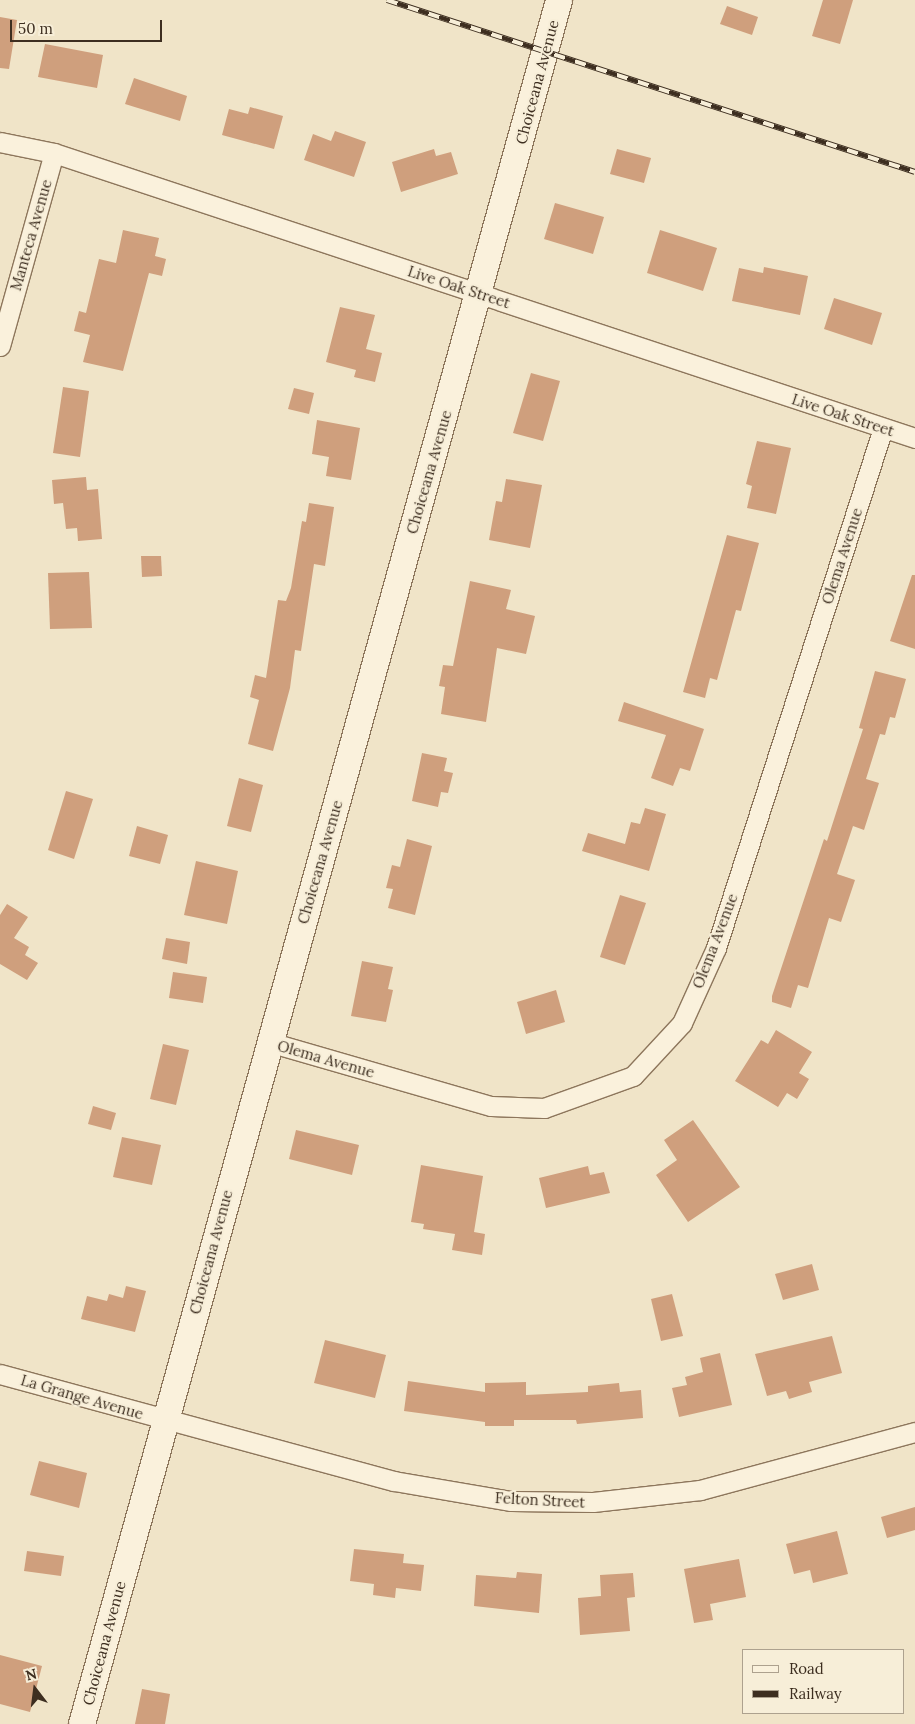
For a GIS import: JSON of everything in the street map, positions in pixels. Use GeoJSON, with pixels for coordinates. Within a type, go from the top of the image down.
{"type":"FeatureCollection","features":[{"type":"Feature","properties":{"kind":"street","name":"Choiceana Avenue"},"geometry":{"type":"LineString","coordinates":[[82,1724],[269,1042],[559,0]]}},
{"type":"Feature","properties":{"kind":"street","name":"Live Oak Street"},"geometry":{"type":"LineString","coordinates":[[0,142],[54,153],[915,438]]}},
{"type":"Feature","properties":{"kind":"street","name":"Manteca Avenue"},"geometry":{"type":"LineString","coordinates":[[0,346],[54,153]]}},
{"type":"Feature","properties":{"kind":"street","name":"Olema Avenue"},"geometry":{"type":"LineString","coordinates":[[269,1042],[491,1106],[544,1108],[633,1076],[682,1023],[716,948],[883,428]]}},
{"type":"Feature","properties":{"kind":"street","name":"La Grange Avenue"},"geometry":{"type":"LineString","coordinates":[[0,1374],[165,1421]]}},
{"type":"Feature","properties":{"kind":"street","name":"Felton Street"},"geometry":{"type":"LineString","coordinates":[[165,1421],[394,1481],[511,1502],[593,1502],[700,1490],[915,1432]]}},
{"type":"Feature","properties":{"kind":"building"},"geometry":{"type":"Polygon","coordinates":[[[823,0],[853,0],[840,44],[812,36],[823,0]]]}},
{"type":"Feature","properties":{"kind":"building"},"geometry":{"type":"Polygon","coordinates":[[[727,6],[758,17],[752,35],[720,24],[727,6]]]}},
{"type":"Feature","properties":{"kind":"building"},"geometry":{"type":"Polygon","coordinates":[[[0,17],[17,20],[9,69],[0,68],[0,17]]]}},
{"type":"Feature","properties":{"kind":"building"},"geometry":{"type":"Polygon","coordinates":[[[45,44],[103,55],[97,88],[38,77],[45,44]]]}},
{"type":"Feature","properties":{"kind":"building"},"geometry":{"type":"Polygon","coordinates":[[[134,78],[187,96],[180,121],[125,104],[134,78]]]}},
{"type":"Feature","properties":{"kind":"building"},"geometry":{"type":"Polygon","coordinates":[[[250,107],[283,116],[274,149],[222,135],[229,109],[248,114],[250,107]]]}},
{"type":"Feature","properties":{"kind":"building"},"geometry":{"type":"Polygon","coordinates":[[[335,131],[366,142],[354,177],[304,160],[313,134],[331,141],[335,131]]]}},
{"type":"Feature","properties":{"kind":"building"},"geometry":{"type":"Polygon","coordinates":[[[434,149],[436,156],[451,152],[458,174],[401,192],[392,162],[434,149]]]}},
{"type":"Feature","properties":{"kind":"building"},"geometry":{"type":"Polygon","coordinates":[[[617,149],[651,158],[644,183],[610,174],[617,149]]]}},
{"type":"Feature","properties":{"kind":"building"},"geometry":{"type":"Polygon","coordinates":[[[555,203],[604,217],[593,254],[544,239],[555,203]]]}},
{"type":"Feature","properties":{"kind":"building"},"geometry":{"type":"Polygon","coordinates":[[[123,230],[159,238],[155,256],[166,259],[162,276],[149,273],[123,371],[83,362],[90,335],[74,331],[79,311],[86,313],[99,259],[116,263],[123,230]]]}},
{"type":"Feature","properties":{"kind":"building"},"geometry":{"type":"Polygon","coordinates":[[[660,230],[717,248],[703,291],[647,273],[660,230]]]}},
{"type":"Feature","properties":{"kind":"building"},"geometry":{"type":"Polygon","coordinates":[[[764,267],[808,276],[800,315],[732,301],[739,268],[763,273],[764,267]]]}},
{"type":"Feature","properties":{"kind":"building"},"geometry":{"type":"Polygon","coordinates":[[[834,298],[882,313],[872,345],[824,329],[834,298]]]}},
{"type":"Feature","properties":{"kind":"building"},"geometry":{"type":"Polygon","coordinates":[[[340,307],[375,315],[366,349],[382,353],[375,382],[354,377],[356,370],[326,362],[340,307]]]}},
{"type":"Feature","properties":{"kind":"building"},"geometry":{"type":"Polygon","coordinates":[[[531,373],[560,381],[543,441],[513,433],[531,373]]]}},
{"type":"Feature","properties":{"kind":"building"},"geometry":{"type":"Polygon","coordinates":[[[63,387],[89,391],[80,457],[53,453],[63,387]]]}},
{"type":"Feature","properties":{"kind":"building"},"geometry":{"type":"Polygon","coordinates":[[[294,388],[314,393],[309,414],[288,409],[294,388]]]}},
{"type":"Feature","properties":{"kind":"building"},"geometry":{"type":"Polygon","coordinates":[[[317,420],[360,428],[351,480],[326,476],[329,457],[312,454],[317,420]]]}},
{"type":"Feature","properties":{"kind":"building"},"geometry":{"type":"Polygon","coordinates":[[[757,441],[791,448],[776,514],[747,508],[752,486],[746,484],[757,441]]]}},
{"type":"Feature","properties":{"kind":"building"},"geometry":{"type":"Polygon","coordinates":[[[86,477],[87,490],[98,489],[102,539],[78,541],[77,528],[66,529],[63,503],[54,504],[52,480],[86,477]]]}},
{"type":"Feature","properties":{"kind":"building"},"geometry":{"type":"Polygon","coordinates":[[[506,479],[542,485],[530,548],[489,540],[496,501],[502,502],[506,479]]]}},
{"type":"Feature","properties":{"kind":"building"},"geometry":{"type":"Polygon","coordinates":[[[309,503],[334,507],[325,566],[314,564],[301,651],[295,650],[290,688],[273,751],[248,744],[259,700],[250,697],[255,675],[266,678],[278,600],[286,601],[291,588],[302,521],[306,522],[309,503]]]}},
{"type":"Feature","properties":{"kind":"building"},"geometry":{"type":"Polygon","coordinates":[[[727,535],[759,543],[741,611],[736,610],[717,680],[710,678],[705,698],[683,692],[727,535]]]}},
{"type":"Feature","properties":{"kind":"building"},"geometry":{"type":"Polygon","coordinates":[[[141,556],[161,556],[162,576],[142,577],[141,556]]]}},
{"type":"Feature","properties":{"kind":"building"},"geometry":{"type":"Polygon","coordinates":[[[89,572],[92,628],[50,629],[48,573],[89,572]]]}},
{"type":"Feature","properties":{"kind":"building"},"geometry":{"type":"Polygon","coordinates":[[[912,575],[915,575],[915,649],[890,641],[912,575]]]}},
{"type":"Feature","properties":{"kind":"building"},"geometry":{"type":"Polygon","coordinates":[[[470,581],[511,590],[506,609],[535,616],[526,654],[497,648],[486,722],[441,714],[445,687],[439,686],[443,665],[453,666],[470,581]]]}},
{"type":"Feature","properties":{"kind":"building"},"geometry":{"type":"Polygon","coordinates":[[[875,671],[906,679],[895,718],[890,717],[885,735],[880,734],[866,779],[879,783],[864,830],[853,826],[837,874],[855,880],[841,922],[829,918],[808,988],[798,985],[791,1008],[772,1002],[772,996],[824,839],[827,841],[863,729],[859,728],[875,671]]]}},
{"type":"Feature","properties":{"kind":"building"},"geometry":{"type":"Polygon","coordinates":[[[624,702],[704,729],[690,771],[680,768],[673,786],[651,778],[666,735],[618,721],[624,702]]]}},
{"type":"Feature","properties":{"kind":"building"},"geometry":{"type":"Polygon","coordinates":[[[422,753],[447,758],[444,771],[453,773],[448,793],[441,792],[438,807],[412,801],[422,753]]]}},
{"type":"Feature","properties":{"kind":"building"},"geometry":{"type":"Polygon","coordinates":[[[239,778],[263,785],[251,832],[227,826],[239,778]]]}},
{"type":"Feature","properties":{"kind":"building"},"geometry":{"type":"Polygon","coordinates":[[[66,791],[93,799],[74,859],[48,850],[66,791]]]}},
{"type":"Feature","properties":{"kind":"building"},"geometry":{"type":"Polygon","coordinates":[[[645,808],[666,814],[649,871],[582,851],[588,833],[625,844],[631,822],[640,824],[645,808]]]}},
{"type":"Feature","properties":{"kind":"building"},"geometry":{"type":"Polygon","coordinates":[[[137,826],[168,835],[160,864],[129,856],[137,826]]]}},
{"type":"Feature","properties":{"kind":"building"},"geometry":{"type":"Polygon","coordinates":[[[407,839],[432,846],[415,915],[388,908],[393,889],[386,888],[392,865],[400,867],[407,839]]]}},
{"type":"Feature","properties":{"kind":"building"},"geometry":{"type":"Polygon","coordinates":[[[196,861],[238,871],[227,924],[184,915],[196,861]]]}},
{"type":"Feature","properties":{"kind":"building"},"geometry":{"type":"Polygon","coordinates":[[[620,895],[646,903],[625,965],[600,957],[620,895]]]}},
{"type":"Feature","properties":{"kind":"building"},"geometry":{"type":"Polygon","coordinates":[[[7,904],[28,917],[14,938],[29,947],[25,955],[38,963],[27,980],[0,964],[0,915],[7,904]]]}},
{"type":"Feature","properties":{"kind":"building"},"geometry":{"type":"Polygon","coordinates":[[[166,938],[190,942],[187,964],[162,959],[166,938]]]}},
{"type":"Feature","properties":{"kind":"building"},"geometry":{"type":"Polygon","coordinates":[[[362,961],[393,967],[388,989],[393,990],[386,1022],[351,1016],[362,961]]]}},
{"type":"Feature","properties":{"kind":"building"},"geometry":{"type":"Polygon","coordinates":[[[173,972],[207,977],[203,1003],[169,998],[173,972]]]}},
{"type":"Feature","properties":{"kind":"building"},"geometry":{"type":"Polygon","coordinates":[[[556,990],[565,1022],[526,1034],[517,1002],[556,990]]]}},
{"type":"Feature","properties":{"kind":"building"},"geometry":{"type":"Polygon","coordinates":[[[776,1030],[812,1052],[799,1073],[809,1079],[797,1099],[787,1093],[778,1107],[735,1081],[761,1040],[768,1044],[776,1030]]]}},
{"type":"Feature","properties":{"kind":"building"},"geometry":{"type":"Polygon","coordinates":[[[163,1044],[189,1050],[176,1105],[150,1099],[163,1044]]]}},
{"type":"Feature","properties":{"kind":"building"},"geometry":{"type":"Polygon","coordinates":[[[93,1106],[116,1113],[111,1130],[88,1124],[93,1106]]]}},
{"type":"Feature","properties":{"kind":"building"},"geometry":{"type":"Polygon","coordinates":[[[693,1120],[740,1187],[688,1222],[656,1175],[677,1160],[664,1140],[693,1120]]]}},
{"type":"Feature","properties":{"kind":"building"},"geometry":{"type":"Polygon","coordinates":[[[296,1130],[359,1145],[352,1175],[289,1159],[296,1130]]]}},
{"type":"Feature","properties":{"kind":"building"},"geometry":{"type":"Polygon","coordinates":[[[122,1137],[161,1145],[152,1185],[113,1177],[122,1137]]]}},
{"type":"Feature","properties":{"kind":"building"},"geometry":{"type":"Polygon","coordinates":[[[421,1165],[483,1176],[474,1232],[485,1234],[482,1255],[452,1250],[455,1234],[423,1229],[424,1224],[411,1222],[421,1165]]]}},
{"type":"Feature","properties":{"kind":"building"},"geometry":{"type":"Polygon","coordinates":[[[588,1166],[590,1175],[604,1172],[610,1193],[546,1208],[539,1178],[588,1166]]]}},
{"type":"Feature","properties":{"kind":"building"},"geometry":{"type":"Polygon","coordinates":[[[812,1264],[819,1290],[783,1300],[775,1274],[812,1264]]]}},
{"type":"Feature","properties":{"kind":"building"},"geometry":{"type":"Polygon","coordinates":[[[126,1286],[146,1291],[135,1332],[81,1319],[87,1296],[107,1301],[109,1294],[123,1298],[126,1286]]]}},
{"type":"Feature","properties":{"kind":"building"},"geometry":{"type":"Polygon","coordinates":[[[672,1294],[683,1336],[661,1341],[651,1299],[672,1294]]]}},
{"type":"Feature","properties":{"kind":"building"},"geometry":{"type":"Polygon","coordinates":[[[832,1336],[842,1373],[809,1382],[812,1392],[789,1399],[786,1391],[767,1396],[755,1354],[832,1336]]]}},
{"type":"Feature","properties":{"kind":"building"},"geometry":{"type":"Polygon","coordinates":[[[325,1340],[386,1355],[375,1398],[314,1383],[325,1340]]]}},
{"type":"Feature","properties":{"kind":"building"},"geometry":{"type":"Polygon","coordinates":[[[720,1353],[732,1405],[679,1417],[672,1388],[687,1385],[685,1377],[703,1372],[700,1358],[720,1353]]]}},
{"type":"Feature","properties":{"kind":"building"},"geometry":{"type":"Polygon","coordinates":[[[408,1381],[485,1392],[485,1383],[526,1382],[526,1395],[588,1392],[588,1386],[619,1383],[620,1392],[641,1390],[643,1418],[577,1424],[576,1420],[514,1420],[514,1426],[485,1426],[485,1422],[404,1411],[408,1381]]]}},
{"type":"Feature","properties":{"kind":"building"},"geometry":{"type":"Polygon","coordinates":[[[39,1461],[87,1473],[79,1508],[30,1495],[39,1461]]]}},
{"type":"Feature","properties":{"kind":"building"},"geometry":{"type":"Polygon","coordinates":[[[915,1507],[915,1530],[887,1538],[881,1517],[915,1507]]]}},
{"type":"Feature","properties":{"kind":"building"},"geometry":{"type":"Polygon","coordinates":[[[837,1531],[848,1574],[813,1583],[810,1570],[794,1574],[786,1544],[837,1531]]]}},
{"type":"Feature","properties":{"kind":"building"},"geometry":{"type":"Polygon","coordinates":[[[354,1549],[404,1554],[403,1563],[424,1565],[421,1591],[396,1588],[395,1598],[373,1595],[374,1584],[350,1581],[354,1549]]]}},
{"type":"Feature","properties":{"kind":"building"},"geometry":{"type":"Polygon","coordinates":[[[27,1551],[64,1556],[61,1576],[24,1571],[27,1551]]]}},
{"type":"Feature","properties":{"kind":"building"},"geometry":{"type":"Polygon","coordinates":[[[739,1559],[746,1597],[710,1604],[713,1620],[694,1623],[684,1569],[739,1559]]]}},
{"type":"Feature","properties":{"kind":"building"},"geometry":{"type":"Polygon","coordinates":[[[517,1572],[542,1574],[539,1613],[474,1606],[476,1575],[516,1578],[517,1572]]]}},
{"type":"Feature","properties":{"kind":"building"},"geometry":{"type":"Polygon","coordinates":[[[633,1573],[635,1597],[627,1598],[630,1631],[580,1635],[578,1598],[601,1596],[600,1575],[633,1573]]]}},
{"type":"Feature","properties":{"kind":"building"},"geometry":{"type":"Polygon","coordinates":[[[0,1655],[42,1666],[30,1712],[0,1704],[0,1655]]]}},
{"type":"Feature","properties":{"kind":"building"},"geometry":{"type":"Polygon","coordinates":[[[142,1689],[170,1694],[165,1724],[135,1724],[142,1689]]]}},
{"type":"Feature","properties":{"kind":"railway"},"geometry":{"type":"LineString","coordinates":[[387,0],[915,172]]}}]}
